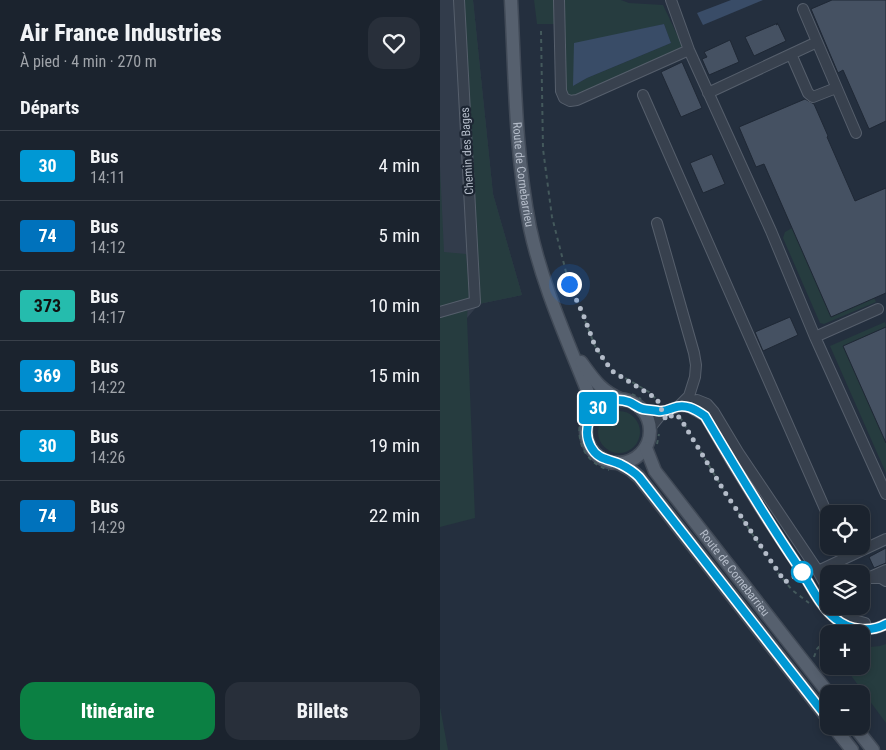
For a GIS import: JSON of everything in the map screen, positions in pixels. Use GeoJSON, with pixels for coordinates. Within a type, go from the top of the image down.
{"type":"FeatureCollection","features":[{"type":"Feature","properties":{"kind":"main road","name":"Route de Cornebarrieu"},"geometry":{"type":"LineString","coordinates":[[511,0],[520,160],[531,230],[554,307],[588,390],[591,416]]}},
{"type":"Feature","properties":{"kind":"main road","name":"Route de Cornebarrieu"},"geometry":{"type":"LineString","coordinates":[[569,343],[597,384],[608,394],[626,396]]}},
{"type":"Feature","properties":{"kind":"main road"},"geometry":{"type":"LineString","coordinates":[[626,396],[632,403],[641,404],[650,428],[646,448],[634,459],[618,463],[607,461],[598,456],[591,447],[587,437],[587,426],[591,416],[604,403],[626,396]]}},
{"type":"Feature","properties":{"kind":"main road","name":"Route de Cornebarrieu"},"geometry":{"type":"LineString","coordinates":[[646,448],[655,471],[822,685]]}},
{"type":"Feature","properties":{"kind":"main road","name":"Route de Cornebarrieu"},"geometry":{"type":"LineString","coordinates":[[618,463],[639,477],[820,708]]}},
{"type":"Feature","properties":{"kind":"main road"},"geometry":{"type":"LineString","coordinates":[[840,735],[852,750]]}},
{"type":"Feature","properties":{"kind":"main road"},"geometry":{"type":"LineString","coordinates":[[861,735],[872,750]]}},
{"type":"Feature","properties":{"kind":"street","name":"Chemin des Bages"},"geometry":{"type":"LineString","coordinates":[[440,312],[474,302],[459,0]]}},
{"type":"Feature","properties":{"kind":"street"},"geometry":{"type":"LineString","coordinates":[[559,0],[561,91],[564,98],[577,100],[689,50]]}},
{"type":"Feature","properties":{"kind":"street"},"geometry":{"type":"LineString","coordinates":[[671,0],[689,50],[771,231],[815,337],[886,494]]}},
{"type":"Feature","properties":{"kind":"street"},"geometry":{"type":"LineString","coordinates":[[802,9],[856,133]]}},
{"type":"Feature","properties":{"kind":"street"},"geometry":{"type":"LineString","coordinates":[[708,92],[817,42]]}},
{"type":"Feature","properties":{"kind":"street"},"geometry":{"type":"LineString","coordinates":[[791,54],[810,96],[813,97],[836,88]]}},
{"type":"Feature","properties":{"kind":"street"},"geometry":{"type":"LineString","coordinates":[[643,94],[823,505]]}},
{"type":"Feature","properties":{"kind":"street"},"geometry":{"type":"LineString","coordinates":[[657,223],[696,365],[695,377],[689,396],[679,411]]}},
{"type":"Feature","properties":{"kind":"street"},"geometry":{"type":"LineString","coordinates":[[815,337],[878,309]]}},
{"type":"Feature","properties":{"kind":"street"},"geometry":{"type":"LineString","coordinates":[[679,411],[697,400],[707,404],[714,412],[738,452],[820,575]]}},
{"type":"Feature","properties":{"kind":"street"},"geometry":{"type":"LineString","coordinates":[[641,404],[679,411],[689,407],[705,416],[816,594],[832,615],[847,626],[864,630],[884,620]]}},
{"type":"Feature","properties":{"kind":"street"},"geometry":{"type":"LineString","coordinates":[[650,428],[659,407]]}},
{"type":"Feature","properties":{"kind":"street"},"geometry":{"type":"LineString","coordinates":[[818,571],[886,540]]}},
{"type":"Feature","properties":{"kind":"street"},"geometry":{"type":"LineString","coordinates":[[870,577],[886,570]]}},
{"type":"Feature","properties":{"kind":"street"},"geometry":{"type":"LineString","coordinates":[[870,579],[881,578],[886,581]]}},
{"type":"Feature","properties":{"kind":"street"},"geometry":{"type":"LineString","coordinates":[[816,594],[820,594]]}},
{"type":"Feature","properties":{"kind":"street"},"geometry":{"type":"LineString","coordinates":[[846,615],[862,623],[884,620]]}},
{"type":"Feature","properties":{"kind":"path"},"geometry":{"type":"LineString","coordinates":[[541,31],[543,149],[552,218],[572,292],[583,314],[590,335],[612,371],[649,392],[659,407]]}},
{"type":"Feature","properties":{"kind":"path"},"geometry":{"type":"LineString","coordinates":[[626,396],[641,404]]}},
{"type":"Feature","properties":{"kind":"path"},"geometry":{"type":"LineString","coordinates":[[679,411],[726,494],[778,573],[792,590],[811,605]]}},
{"type":"Feature","properties":{"kind":"path"},"geometry":{"type":"LineString","coordinates":[[813,660],[820,646]]}},
{"type":"Feature","properties":{"kind":"shaded area"},"geometry":{"type":"Polygon","coordinates":[[[440,0],[473,0],[493,194],[522,295],[479,304],[467,318],[440,325],[440,0]]]}},
{"type":"Feature","properties":{"kind":"green space"},"geometry":{"type":"Polygon","coordinates":[[[464,0],[473,0],[493,194],[522,295],[479,304],[464,0]]]}},
{"type":"Feature","properties":{"kind":"green space"},"geometry":{"type":"Polygon","coordinates":[[[534,0],[554,0],[554,24],[537,24],[534,0]]]}},
{"type":"Feature","properties":{"kind":"green space"},"geometry":{"type":"Polygon","coordinates":[[[563,0],[621,0],[629,3],[663,5],[684,49],[574,96],[568,96],[565,92],[563,0]],[[664,24],[631,32],[573,86],[587,78],[671,43],[664,24]]]}},
{"type":"Feature","properties":{"kind":"green space"},"geometry":{"type":"Polygon","coordinates":[[[440,167],[444,252],[466,254],[469,290],[467,318],[475,518],[440,527],[440,167]]]}},
{"type":"Feature","properties":{"kind":"green space"},"geometry":{"type":"Polygon","coordinates":[[[792,228],[874,298],[876,302],[824,324],[820,323],[783,238],[785,232],[792,228]]]}},
{"type":"Feature","properties":{"kind":"green space"},"geometry":{"type":"Polygon","coordinates":[[[885,322],[886,327],[843,346],[886,443],[886,473],[830,346],[885,322]]]}},
{"type":"Feature","properties":{"kind":"green space"},"geometry":{"type":"Polygon","coordinates":[[[623,411],[631,414],[637,420],[640,432],[637,444],[631,450],[615,453],[607,450],[601,444],[598,428],[601,420],[607,414],[623,411]]]}},
{"type":"Feature","properties":{"kind":"green space"},"geometry":{"type":"Polygon","coordinates":[[[886,644],[886,723],[870,701],[870,685],[858,685],[851,675],[870,675],[870,647],[886,644]]]}},
{"type":"Feature","properties":{"kind":"green space"},"geometry":{"type":"Polygon","coordinates":[[[440,707],[448,750],[440,750],[440,707]]]}},
{"type":"Feature","properties":{"kind":"water"},"geometry":{"type":"Polygon","coordinates":[[[731,0],[763,0],[703,25],[697,13],[731,0]]]}},
{"type":"Feature","properties":{"kind":"water"},"geometry":{"type":"Polygon","coordinates":[[[664,24],[671,43],[587,78],[573,86],[574,43],[664,24]]]}},
{"type":"Feature","properties":{"kind":"building"},"geometry":{"type":"Polygon","coordinates":[[[832,0],[886,0],[886,121],[869,129],[843,70],[838,73],[811,9],[832,0]]]}},
{"type":"Feature","properties":{"kind":"building"},"geometry":{"type":"Polygon","coordinates":[[[778,23],[776,25],[778,24],[786,41],[754,56],[745,37],[778,23]]]}},
{"type":"Feature","properties":{"kind":"building"},"geometry":{"type":"Polygon","coordinates":[[[730,40],[739,62],[709,75],[702,59],[707,57],[704,52],[730,40]]]}},
{"type":"Feature","properties":{"kind":"building"},"geometry":{"type":"Polygon","coordinates":[[[682,62],[702,108],[681,117],[661,72],[682,62]]]}},
{"type":"Feature","properties":{"kind":"building"},"geometry":{"type":"Polygon","coordinates":[[[805,99],[814,104],[855,201],[886,188],[886,293],[831,317],[764,164],[756,167],[739,127],[805,99]]]}},
{"type":"Feature","properties":{"kind":"building"},"geometry":{"type":"Polygon","coordinates":[[[712,154],[725,184],[703,193],[690,163],[712,154]]]}},
{"type":"Feature","properties":{"kind":"building"},"geometry":{"type":"Polygon","coordinates":[[[790,317],[798,335],[763,351],[755,332],[790,317]]]}},
{"type":"Feature","properties":{"kind":"building"},"geometry":{"type":"Polygon","coordinates":[[[886,327],[886,443],[843,346],[886,327]]]}},
{"type":"Feature","properties":{"kind":"building"},"geometry":{"type":"Polygon","coordinates":[[[886,548],[886,563],[874,568],[869,557],[886,548]]]}},
{"type":"Feature","properties":{"kind":"bus line","name":"30"},"geometry":{"type":"LineString","coordinates":[[820,708],[639,477],[618,463],[607,461],[598,456],[591,447],[587,437],[587,426],[596,409],[612,400],[622,400],[632,403],[641,409],[663,412],[679,406],[689,407],[705,416],[784,545],[832,615],[847,626],[864,630],[886,624]]}},
{"type":"Feature","properties":{"kind":"route"},"geometry":{"type":"LineString","coordinates":[[569,284],[595,346],[612,371],[649,392],[657,399],[666,420],[674,414],[678,416],[726,494],[785,582],[802,572]]}}]}
